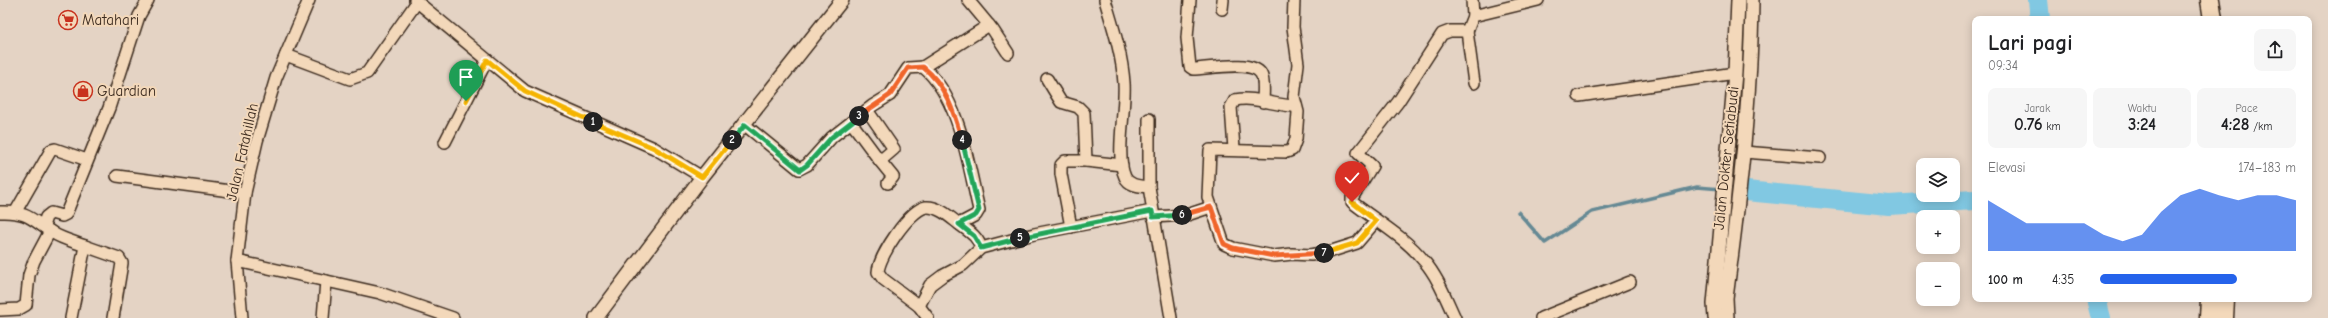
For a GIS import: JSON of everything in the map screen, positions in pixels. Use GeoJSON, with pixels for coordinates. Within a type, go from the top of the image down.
{"type":"FeatureCollection","features":[{"type":"Feature","properties":{"kind":"highway"},"geometry":{"type":"LineString","coordinates":[[2210,0],[2213,16]]}},
{"type":"Feature","properties":{"kind":"highway"},"geometry":{"type":"LineString","coordinates":[[2222,0],[2225,16]]}},
{"type":"Feature","properties":{"kind":"street"},"geometry":{"type":"LineString","coordinates":[[0,310],[19,309],[26,305],[30,275],[47,228],[46,217],[51,213],[62,216],[66,214],[109,108],[139,16],[148,0]]}},
{"type":"Feature","properties":{"kind":"street","name":"Jalan Fatahillah"},"geometry":{"type":"LineString","coordinates":[[242,318],[237,261],[245,193],[257,141],[276,78],[309,0]]}},
{"type":"Feature","properties":{"kind":"street"},"geometry":{"type":"LineString","coordinates":[[596,318],[702,177],[745,125],[842,0]]}},
{"type":"Feature","properties":{"kind":"street"},"geometry":{"type":"LineString","coordinates":[[968,0],[989,25],[1008,53]]}},
{"type":"Feature","properties":{"kind":"street"},"geometry":{"type":"LineString","coordinates":[[1105,0],[1122,63],[1125,106],[1122,165],[1126,179],[1132,184],[1149,187]]}},
{"type":"Feature","properties":{"kind":"street"},"geometry":{"type":"LineString","coordinates":[[1190,0],[1187,38],[1190,67],[1193,69],[1243,66],[1256,69],[1261,73],[1263,79],[1263,102]]}},
{"type":"Feature","properties":{"kind":"street"},"geometry":{"type":"LineString","coordinates":[[1294,0],[1293,27],[1298,64],[1294,98],[1298,112],[1296,139],[1292,150],[1210,150],[1208,197],[1224,244],[1233,248],[1274,256],[1292,254],[1311,255],[1332,251],[1357,243],[1376,221]]}},
{"type":"Feature","properties":{"kind":"street"},"geometry":{"type":"LineString","coordinates":[[1472,0],[1473,16],[1468,32],[1474,83]]}},
{"type":"Feature","properties":{"kind":"street"},"geometry":{"type":"LineString","coordinates":[[1473,16],[1538,0]]}},
{"type":"Feature","properties":{"kind":"street","name":"Jalan Dokter Setiabudi"},"geometry":{"type":"LineString","coordinates":[[1721,317],[1714,304],[1735,73],[1738,0]]}},
{"type":"Feature","properties":{"kind":"street","name":"Jalan Dokter Setiabudi"},"geometry":{"type":"LineString","coordinates":[[1721,317],[1726,298],[1744,152],[1752,49],[1752,0]]}},
{"type":"Feature","properties":{"kind":"street"},"geometry":{"type":"LineString","coordinates":[[286,55],[350,79],[367,73],[416,1],[525,91],[654,148],[702,177]]}},
{"type":"Feature","properties":{"kind":"street"},"geometry":{"type":"LineString","coordinates":[[745,125],[800,170],[807,165],[832,137],[867,110],[890,95],[908,68],[923,67],[989,25]]}},
{"type":"Feature","properties":{"kind":"street"},"geometry":{"type":"LineString","coordinates":[[1455,318],[1444,293],[1426,262],[1413,248],[1351,201],[1372,166],[1358,153],[1360,149],[1398,102],[1442,34],[1450,31],[1468,32]]}},
{"type":"Feature","properties":{"kind":"street"},"geometry":{"type":"LineString","coordinates":[[444,142],[487,60]]}},
{"type":"Feature","properties":{"kind":"street"},"geometry":{"type":"LineString","coordinates":[[923,67],[932,74],[955,114],[979,210],[976,215],[959,224]]}},
{"type":"Feature","properties":{"kind":"street"},"geometry":{"type":"LineString","coordinates":[[1579,96],[1735,73]]}},
{"type":"Feature","properties":{"kind":"street"},"geometry":{"type":"LineString","coordinates":[[1047,79],[1061,102],[1078,108],[1084,113],[1086,161]]}},
{"type":"Feature","properties":{"kind":"street"},"geometry":{"type":"LineString","coordinates":[[1234,149],[1231,107],[1235,100],[1245,98],[1279,106],[1296,106]]}},
{"type":"Feature","properties":{"kind":"street"},"geometry":{"type":"LineString","coordinates":[[867,110],[894,149],[880,161]]}},
{"type":"Feature","properties":{"kind":"street"},"geometry":{"type":"LineString","coordinates":[[1150,118],[1149,187],[1152,214],[1171,318]]}},
{"type":"Feature","properties":{"kind":"street"},"geometry":{"type":"LineString","coordinates":[[851,122],[893,177],[888,183]]}},
{"type":"Feature","properties":{"kind":"street"},"geometry":{"type":"LineString","coordinates":[[16,211],[52,150],[55,149],[87,160]]}},
{"type":"Feature","properties":{"kind":"street"},"geometry":{"type":"LineString","coordinates":[[1744,152],[1820,158]]}},
{"type":"Feature","properties":{"kind":"street"},"geometry":{"type":"LineString","coordinates":[[1072,227],[1061,174],[1061,165],[1066,161],[1086,161],[1122,165]]}},
{"type":"Feature","properties":{"kind":"street"},"geometry":{"type":"LineString","coordinates":[[116,176],[245,193]]}},
{"type":"Feature","properties":{"kind":"street"},"geometry":{"type":"LineString","coordinates":[[928,318],[919,306],[883,279],[878,272],[878,263],[888,245],[916,212],[926,207],[934,208],[959,224],[974,236],[981,248]]}},
{"type":"Feature","properties":{"kind":"street"},"geometry":{"type":"LineString","coordinates":[[919,306],[930,285],[942,276],[963,265],[981,248],[1034,234],[1072,227],[1152,214],[1187,215],[1211,207]]}},
{"type":"Feature","properties":{"kind":"street"},"geometry":{"type":"LineString","coordinates":[[0,212],[16,211],[85,246],[119,258],[122,263],[113,318]]}},
{"type":"Feature","properties":{"kind":"street"},"geometry":{"type":"LineString","coordinates":[[71,318],[85,246]]}},
{"type":"Feature","properties":{"kind":"street"},"geometry":{"type":"LineString","coordinates":[[237,261],[380,293],[454,318]]}},
{"type":"Feature","properties":{"kind":"street"},"geometry":{"type":"LineString","coordinates":[[323,318],[326,281]]}},
{"type":"Feature","properties":{"kind":"street"},"geometry":{"type":"LineString","coordinates":[[1541,318],[1630,282]]}},
{"type":"Feature","properties":{"kind":"waterway"},"geometry":{"type":"LineString","coordinates":[[2038,0],[2040,16]]}},
{"type":"Feature","properties":{"kind":"waterway"},"geometry":{"type":"LineString","coordinates":[[1518,212],[1545,243],[1592,212],[1697,187],[1746,191]]}},
{"type":"Feature","properties":{"kind":"waterway"},"geometry":{"type":"LineString","coordinates":[[1746,191],[1889,205],[1972,200]]}},
{"type":"Feature","properties":{"kind":"waterway"},"geometry":{"type":"LineString","coordinates":[[2097,302],[2101,318]]}},
{"type":"Feature","properties":{"kind":"place","name":"Matahari"},"geometry":{"type":"Point","coordinates":[68,20]}},
{"type":"Feature","properties":{"kind":"place","name":"Guardian"},"geometry":{"type":"Point","coordinates":[83,91]}},
{"type":"Feature","properties":{"kind":"route"},"geometry":{"type":"LineString","coordinates":[[466,101],[487,60],[525,91],[654,148],[672,161],[702,177],[745,125],[800,170],[807,165],[832,137],[872,106],[890,95],[908,68],[913,66],[923,67],[932,74],[955,114],[979,210],[976,215],[959,224],[974,236],[981,248],[1034,234],[1152,211],[1153,217],[1187,215],[1211,207],[1224,244],[1233,248],[1244,248],[1274,256],[1292,254],[1311,255],[1332,251],[1357,243],[1376,221],[1352,202]]}}]}
